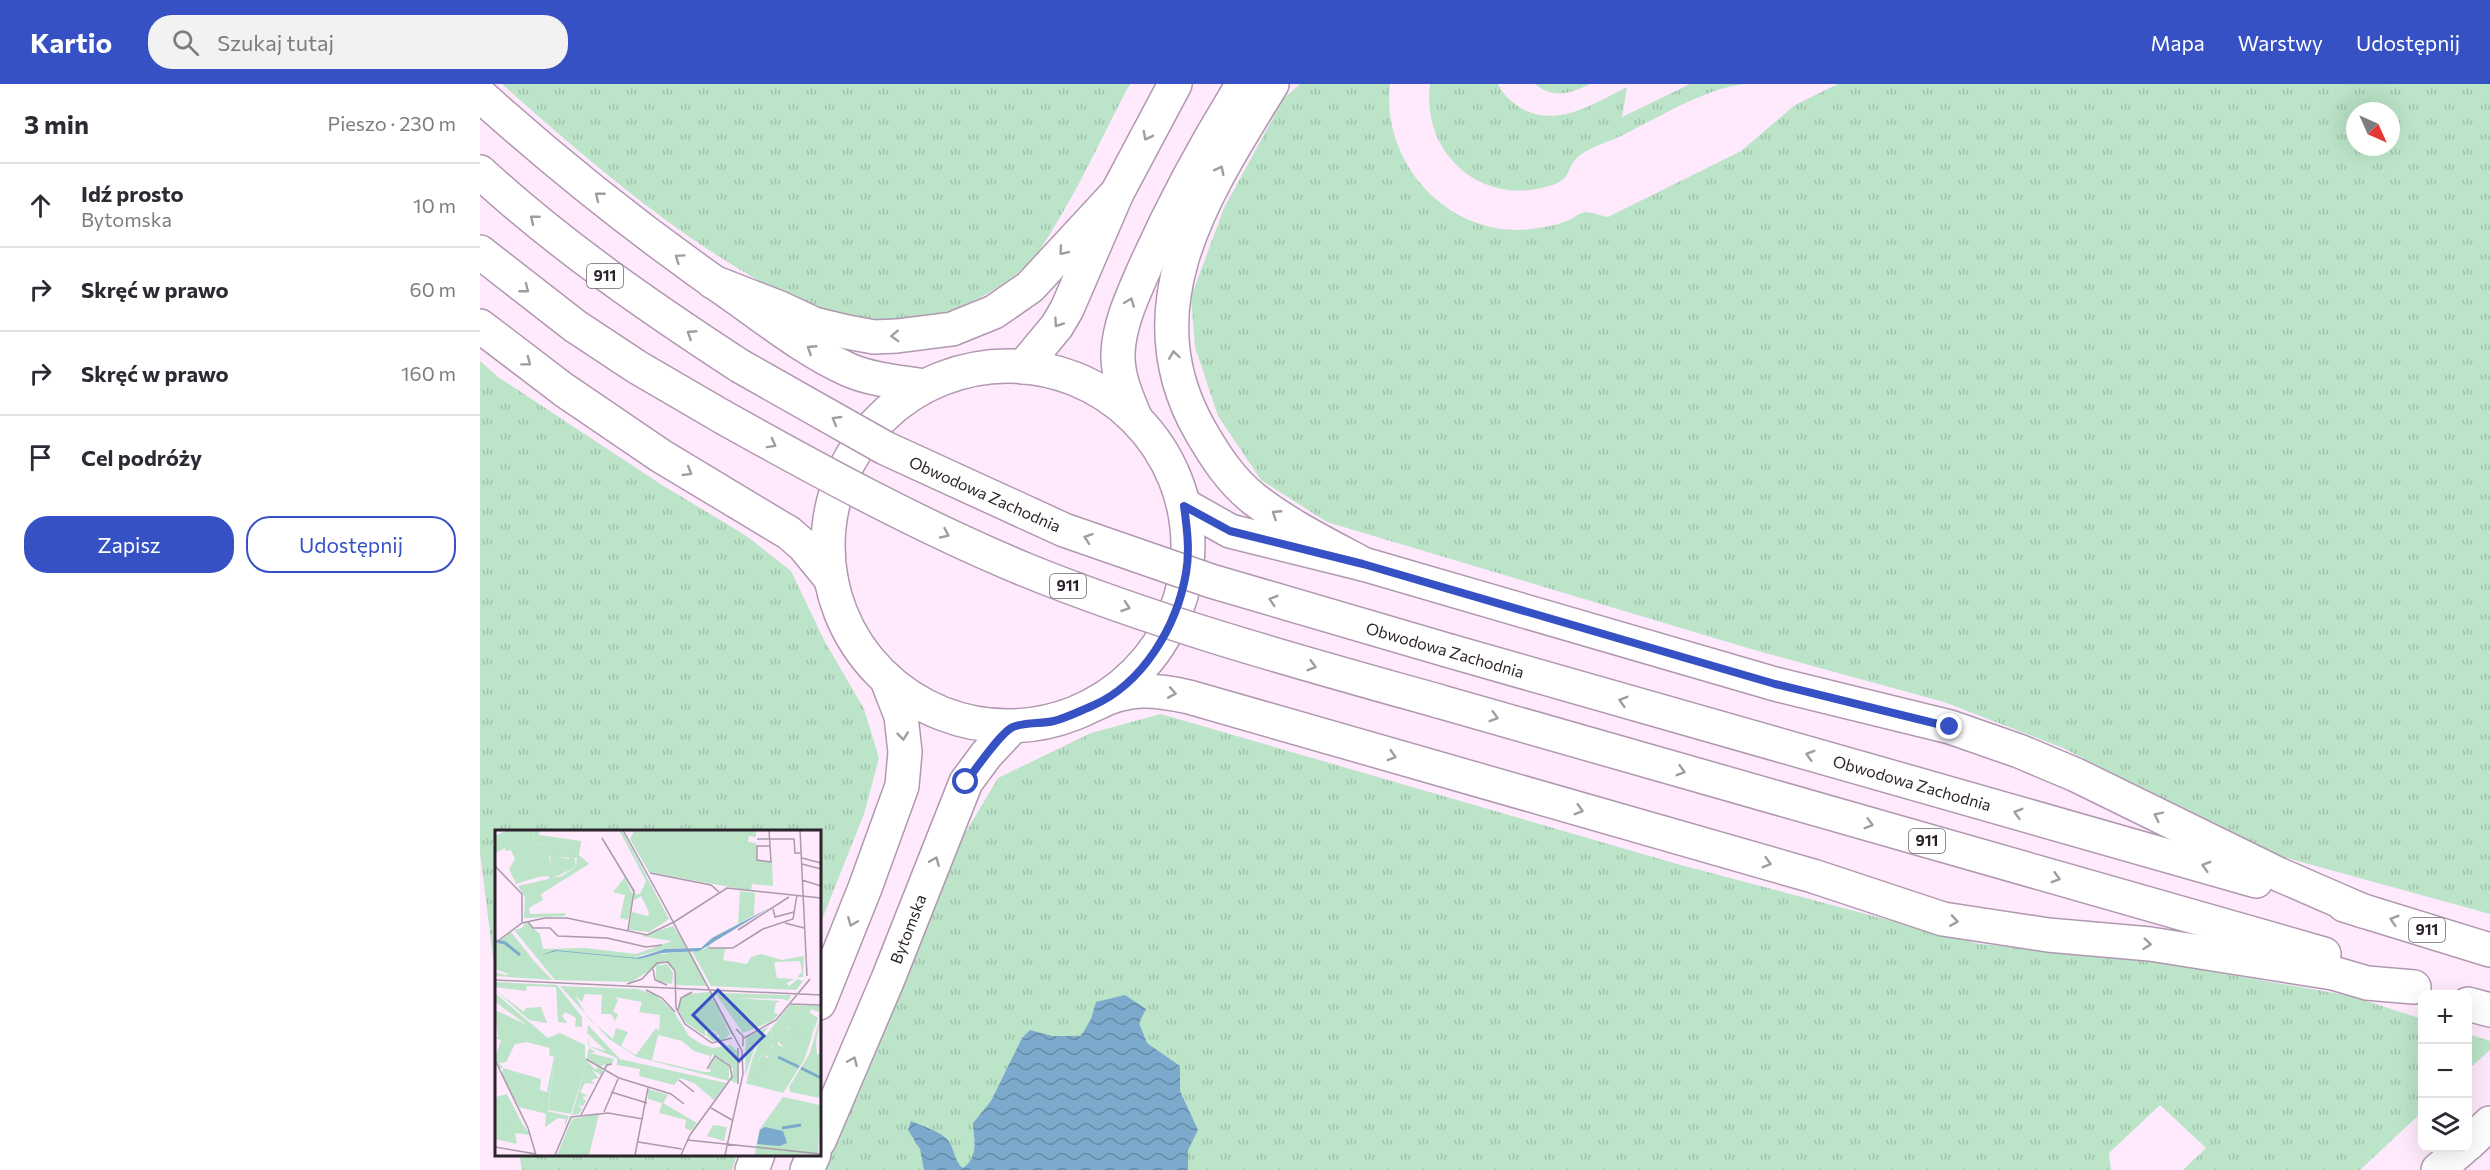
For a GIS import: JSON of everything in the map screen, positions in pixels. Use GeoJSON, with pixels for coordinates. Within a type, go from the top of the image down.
{"type":"FeatureCollection","features":[{"type":"Feature","properties":{"kind":"main road"},"geometry":{"type":"LineString","coordinates":[[1023,367],[1057,326],[1067,309],[1118,193],[1174,84]]}},
{"type":"Feature","properties":{"kind":"main road"},"geometry":{"type":"LineString","coordinates":[[1136,419],[1120,375],[1118,352],[1129,305],[1181,192],[1214,130],[1243,84]]}},
{"type":"Feature","properties":{"kind":"main road"},"geometry":{"type":"LineString","coordinates":[[1272,84],[1220,168],[1186,244],[1173,289],[1171,324],[1174,356],[1181,390],[1193,419],[1222,466],[1253,498],[1363,564]]}},
{"type":"Feature","properties":{"kind":"main road"},"geometry":{"type":"LineString","coordinates":[[480,95],[530,140],[645,233],[713,282],[833,362],[851,371],[881,379],[925,386]]}},
{"type":"Feature","properties":{"kind":"main road","name":"Obwodowa Zachodnia"},"geometry":{"type":"LineString","coordinates":[[480,172],[513,202],[603,275],[740,366],[885,448],[1064,530],[1211,581],[2363,911],[2490,950]]}},
{"type":"Feature","properties":{"kind":"main road"},"geometry":{"type":"LineString","coordinates":[[713,282],[814,324],[847,333],[874,337],[952,329],[994,312],[1030,287],[1118,193]]}},
{"type":"Feature","properties":{"kind":"main road","name":"911"},"geometry":{"type":"LineString","coordinates":[[480,252],[575,326],[637,367],[721,416],[898,512],[1027,570],[1201,633],[2315,951],[2370,968],[2423,990]]}},
{"type":"Feature","properties":{"kind":"main road"},"geometry":{"type":"LineString","coordinates":[[480,326],[564,390],[661,456],[789,533],[804,546],[831,579]]}},
{"type":"Feature","properties":{"kind":"main road"},"geometry":{"type":"LineString","coordinates":[[1095,704],[1122,686],[1146,662],[1165,635],[1179,604],[1187,572],[1188,538],[1184,506],[1166,459],[1136,419],[1103,393],[1065,375],[1023,367],[989,367],[956,374],[925,386],[893,408],[866,435],[846,467],[833,503],[828,541],[831,579],[850,634],[887,680],[915,701],[945,715],[978,724],[1012,727],[1055,721],[1095,704],[1114,694],[1142,690],[1189,697],[1813,876],[1943,919],[2048,935],[2150,944],[2333,973],[2367,983],[2418,990]]}},
{"type":"Feature","properties":{"kind":"main road"},"geometry":{"type":"LineString","coordinates":[[1184,506],[1230,531],[1363,564],[1775,684],[1950,727],[2019,750],[2076,775],[2280,875],[2363,911]]}},
{"type":"Feature","properties":{"kind":"main road"},"geometry":{"type":"LineString","coordinates":[[820,1000],[903,786],[905,752],[901,716],[887,680]]}},
{"type":"Feature","properties":{"kind":"main road","name":"Bytomska"},"geometry":{"type":"LineString","coordinates":[[820,1139],[888,979],[966,782],[986,755],[1012,727]]}},
{"type":"Feature","properties":{"kind":"main road"},"geometry":{"type":"LineString","coordinates":[[2472,1005],[2490,1010]]}},
{"type":"Feature","properties":{"kind":"main road"},"geometry":{"type":"LineString","coordinates":[[2472,1140],[2490,1124]]}},
{"type":"Feature","properties":{"kind":"main road"},"geometry":{"type":"LineString","coordinates":[[2438,1170],[2458,1152]]}},
{"type":"Feature","properties":{"kind":"main road"},"geometry":{"type":"LineString","coordinates":[[752,1170],[758,1155]]}},
{"type":"Feature","properties":{"kind":"main road"},"geometry":{"type":"LineString","coordinates":[[807,1170],[814,1155]]}},
{"type":"Feature","properties":{"kind":"green space"},"geometry":{"type":"Polygon","coordinates":[[[502,84],[1130,84],[1069,201],[1030,262],[997,288],[960,307],[919,318],[877,321],[831,312],[781,292],[730,263],[678,229],[627,191],[502,84]]]}},
{"type":"Feature","properties":{"kind":"green space"},"geometry":{"type":"Polygon","coordinates":[[[1300,84],[1390,84],[1390,112],[1396,139],[1407,163],[1422,186],[1442,204],[1465,218],[1491,227],[1519,230],[1553,225],[1585,212],[1608,217],[1741,151],[1795,105],[1838,84],[2490,84],[2490,914],[2269,853],[2063,748],[1944,702],[1751,649],[1327,522],[1261,480],[1218,416],[1195,347],[1191,297],[1224,208],[1284,98],[1300,84]]]}},
{"type":"Feature","properties":{"kind":"green space"},"geometry":{"type":"Polygon","coordinates":[[[1430,84],[1498,84],[1508,98],[1521,108],[1548,116],[1576,111],[1627,87],[1622,117],[1690,84],[1743,84],[1700,96],[1594,147],[1575,160],[1562,180],[1549,186],[1524,190],[1500,189],[1479,181],[1461,169],[1446,152],[1435,132],[1430,109],[1430,84]]]}},
{"type":"Feature","properties":{"kind":"green space"},"geometry":{"type":"Polygon","coordinates":[[[1535,84],[1590,84],[1569,92],[1555,93],[1548,92],[1535,84]]]}},
{"type":"Feature","properties":{"kind":"green space"},"geometry":{"type":"Polygon","coordinates":[[[480,361],[498,377],[662,485],[745,535],[791,571],[824,640],[864,709],[879,758],[864,814],[820,924],[820,830],[495,830],[495,974],[480,852],[480,361]]]}},
{"type":"Feature","properties":{"kind":"green space"},"geometry":{"type":"Polygon","coordinates":[[[1161,714],[1677,864],[1979,944],[2129,957],[2351,996],[2418,1018],[2418,1116],[2360,1170],[2183,1170],[2206,1148],[2160,1105],[2109,1153],[2111,1170],[823,1170],[960,842],[998,778],[1091,733],[1161,714]]]}},
{"type":"Feature","properties":{"kind":"green space"},"geometry":{"type":"Polygon","coordinates":[[[2472,1035],[2490,1041],[2490,1050],[2472,1066],[2472,1035]]]}},
{"type":"Feature","properties":{"kind":"green space"},"geometry":{"type":"Polygon","coordinates":[[[519,1155],[737,1155],[732,1170],[522,1170],[519,1155]]]}},
{"type":"Feature","properties":{"kind":"water"},"geometry":{"type":"Polygon","coordinates":[[[1125,995],[1146,1009],[1139,1023],[1147,1043],[1180,1066],[1180,1091],[1198,1130],[1188,1150],[1188,1170],[924,1170],[920,1149],[908,1130],[911,1121],[944,1136],[963,1168],[973,1153],[973,1123],[991,1101],[1022,1038],[1030,1030],[1052,1036],[1081,1036],[1091,1019],[1096,1002],[1125,995]]]}},
{"type":"Feature","properties":{"kind":"route"},"geometry":{"type":"LineString","coordinates":[[966,782],[986,755],[1012,727],[1055,721],[1095,704],[1122,686],[1146,662],[1165,635],[1179,604],[1187,572],[1188,538],[1184,506],[1230,531],[1363,564],[1775,684],[1886,709],[1950,727]]}}]}
